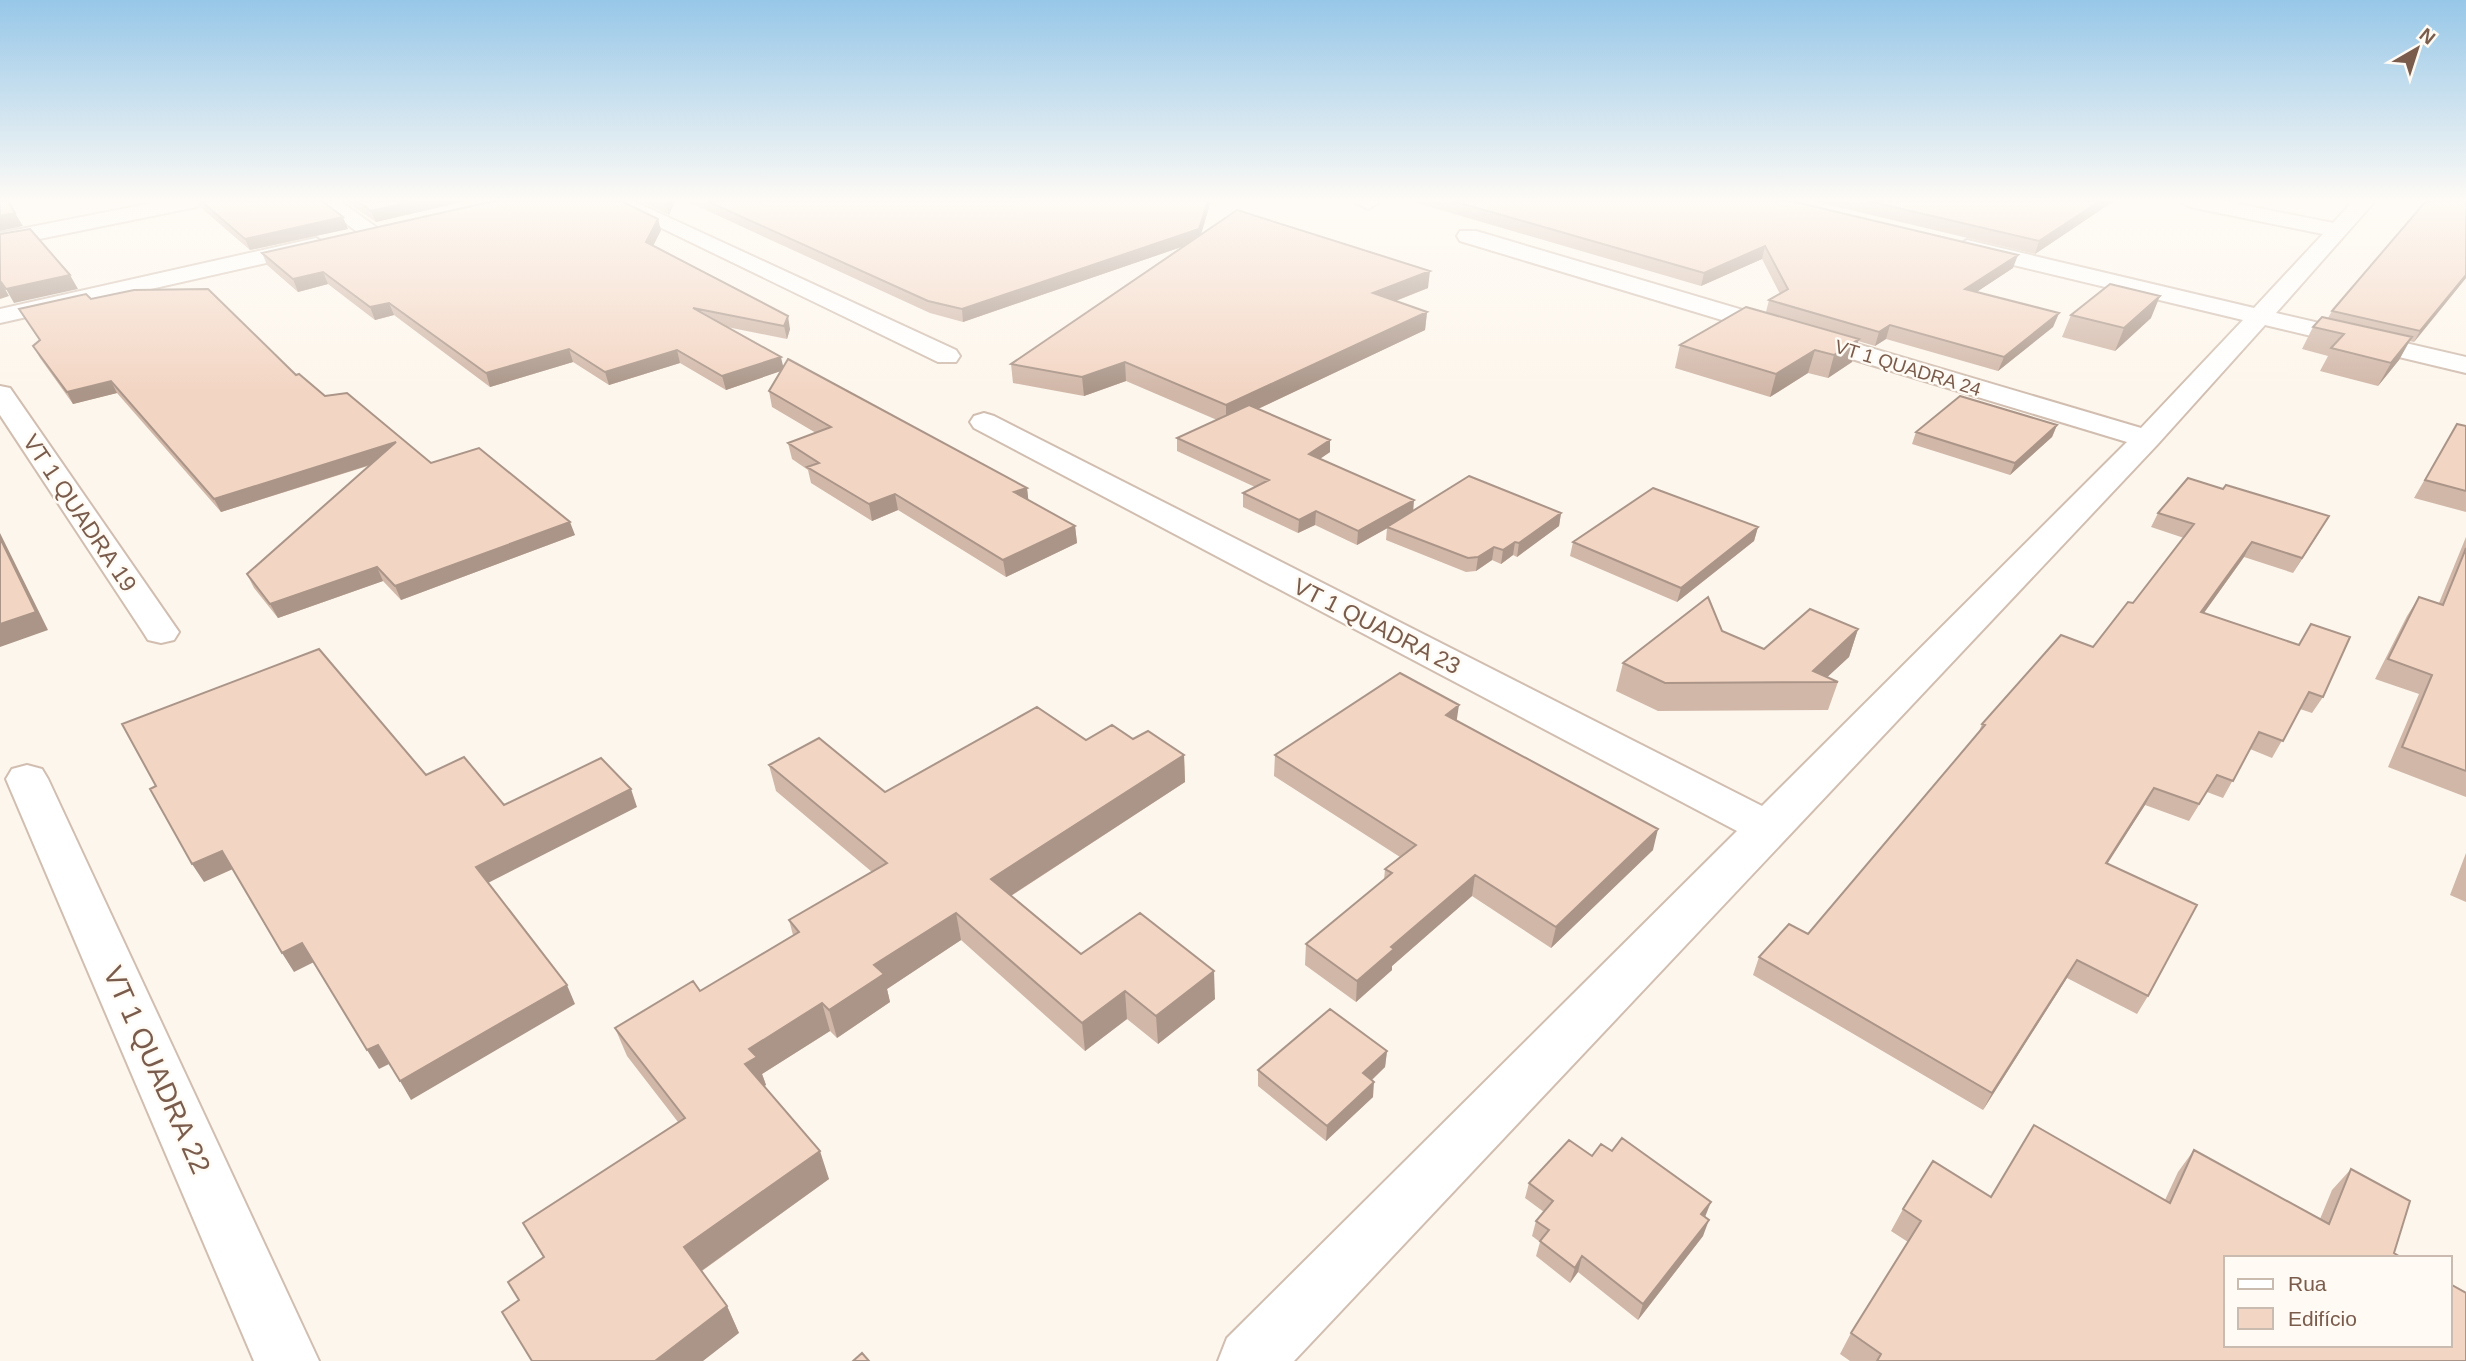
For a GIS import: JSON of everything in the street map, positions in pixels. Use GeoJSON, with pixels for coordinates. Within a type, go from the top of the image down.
{"type":"FeatureCollection","features":[{"type":"Feature","properties":{"kind":"street"},"geometry":{"type":"LineString","coordinates":[[0,316],[229,265]]}},
{"type":"Feature","properties":{"kind":"street"},"geometry":{"type":"LineString","coordinates":[[752,265],[947,356]]}},
{"type":"Feature","properties":{"kind":"street","name":"VT 1 QUADRA 24"},"geometry":{"type":"LineString","coordinates":[[1563,265],[2147,439]]}},
{"type":"Feature","properties":{"kind":"street"},"geometry":{"type":"LineString","coordinates":[[2039,265],[2466,365]]}},
{"type":"Feature","properties":{"kind":"street"},"geometry":{"type":"LineString","coordinates":[[1250,1361],[1770,830],[2147,439],[2305,265]]}},
{"type":"Feature","properties":{"kind":"street","name":"VT 1 QUADRA 19"},"geometry":{"type":"LineString","coordinates":[[0,394],[161,632]]}},
{"type":"Feature","properties":{"kind":"street","name":"VT 1 QUADRA 23"},"geometry":{"type":"LineString","coordinates":[[984,422],[1770,830]]}},
{"type":"Feature","properties":{"kind":"street","name":"VT 1 QUADRA 22"},"geometry":{"type":"LineString","coordinates":[[27,779],[287,1361]]}},
{"type":"Feature","properties":{"kind":"building"},"geometry":{"type":"Polygon","coordinates":[[[0,265],[61,265],[70,275],[6,289],[0,282],[0,265]]]}},
{"type":"Feature","properties":{"kind":"building"},"geometry":{"type":"Polygon","coordinates":[[[276,265],[689,265],[788,316],[784,326],[693,308],[781,357],[722,376],[677,350],[605,372],[569,349],[486,373],[389,303],[370,307],[323,272],[293,279],[276,265]]]}},
{"type":"Feature","properties":{"kind":"building"},"geometry":{"type":"Polygon","coordinates":[[[847,265],[1094,265],[962,309],[928,301],[847,265]]]}},
{"type":"Feature","properties":{"kind":"building"},"geometry":{"type":"Polygon","coordinates":[[[1157,265],[1409,265],[1430,271],[1373,293],[1427,312],[1226,405],[1125,362],[1082,377],[1011,364],[1157,265]]]}},
{"type":"Feature","properties":{"kind":"building"},"geometry":{"type":"Polygon","coordinates":[[[1674,265],[1723,265],[1704,273],[1674,265]]]}},
{"type":"Feature","properties":{"kind":"building"},"geometry":{"type":"Polygon","coordinates":[[[1775,265],[2003,265],[1965,289],[2059,313],[2004,357],[1890,325],[1879,332],[1769,300],[1788,289],[1775,265]]]}},
{"type":"Feature","properties":{"kind":"building"},"geometry":{"type":"Polygon","coordinates":[[[2372,265],[2466,265],[2466,275],[2420,331],[2332,311],[2372,265]]]}},
{"type":"Feature","properties":{"kind":"building"},"geometry":{"type":"Polygon","coordinates":[[[2110,284],[2160,296],[2124,328],[2071,315],[2110,284]]]}},
{"type":"Feature","properties":{"kind":"building"},"geometry":{"type":"Polygon","coordinates":[[[208,289],[296,375],[299,374],[325,396],[347,393],[431,463],[479,448],[570,522],[395,586],[377,567],[270,604],[247,574],[396,442],[214,499],[111,381],[67,392],[33,346],[40,340],[19,309],[86,294],[91,299],[134,290],[208,289]]]}},
{"type":"Feature","properties":{"kind":"building"},"geometry":{"type":"Polygon","coordinates":[[[1746,307],[1859,339],[1834,355],[1815,350],[1776,374],[1680,345],[1746,307]]]}},
{"type":"Feature","properties":{"kind":"building"},"geometry":{"type":"Polygon","coordinates":[[[2322,317],[2412,337],[2391,363],[2331,348],[2344,334],[2313,327],[2322,317]]]}},
{"type":"Feature","properties":{"kind":"building"},"geometry":{"type":"Polygon","coordinates":[[[788,359],[1027,488],[1014,492],[1075,526],[1003,560],[895,494],[869,504],[807,467],[819,463],[788,443],[831,427],[769,391],[788,359]]]}},
{"type":"Feature","properties":{"kind":"building"},"geometry":{"type":"Polygon","coordinates":[[[1960,396],[2057,425],[2015,463],[1916,432],[1960,396]]]}},
{"type":"Feature","properties":{"kind":"building"},"geometry":{"type":"Polygon","coordinates":[[[1249,405],[1330,440],[1309,454],[1414,500],[1358,531],[1316,511],[1299,520],[1243,493],[1269,480],[1177,438],[1249,405]]]}},
{"type":"Feature","properties":{"kind":"building"},"geometry":{"type":"Polygon","coordinates":[[[2457,424],[2466,426],[2466,491],[2425,480],[2457,424]]]}},
{"type":"Feature","properties":{"kind":"building"},"geometry":{"type":"Polygon","coordinates":[[[1469,476],[1561,513],[1519,543],[1515,542],[1503,550],[1494,547],[1478,557],[1468,558],[1387,527],[1469,476]]]}},
{"type":"Feature","properties":{"kind":"building"},"geometry":{"type":"Polygon","coordinates":[[[2188,478],[2223,489],[2226,485],[2329,516],[2302,558],[2252,542],[2201,612],[2299,645],[2311,624],[2350,637],[2323,697],[2309,692],[2283,741],[2259,732],[2233,781],[2217,775],[2199,804],[2154,788],[2106,863],[2197,905],[2148,996],[2077,960],[1992,1093],[1759,957],[1789,924],[1808,934],[1985,725],[1982,724],[2061,635],[2093,647],[2128,602],[2133,603],[2194,524],[2158,513],[2188,478]]]}},
{"type":"Feature","properties":{"kind":"building"},"geometry":{"type":"Polygon","coordinates":[[[1653,488],[1758,527],[1681,588],[1573,542],[1653,488]]]}},
{"type":"Feature","properties":{"kind":"building"},"geometry":{"type":"Polygon","coordinates":[[[0,538],[36,612],[0,624],[0,538]]]}},
{"type":"Feature","properties":{"kind":"building"},"geometry":{"type":"Polygon","coordinates":[[[2466,548],[2466,771],[2402,747],[2432,675],[2388,659],[2419,597],[2443,605],[2466,548]]]}},
{"type":"Feature","properties":{"kind":"building"},"geometry":{"type":"Polygon","coordinates":[[[1708,597],[1722,631],[1764,649],[1810,609],[1858,629],[1813,671],[1838,682],[1665,683],[1623,663],[1708,597]]]}},
{"type":"Feature","properties":{"kind":"building"},"geometry":{"type":"Polygon","coordinates":[[[319,649],[426,775],[464,757],[504,805],[601,758],[631,789],[476,867],[567,985],[400,1081],[378,1045],[367,1050],[302,943],[282,953],[222,851],[192,864],[150,789],[156,786],[122,724],[319,649]]]}},
{"type":"Feature","properties":{"kind":"building"},"geometry":{"type":"Polygon","coordinates":[[[1400,673],[1459,705],[1446,715],[1658,829],[1556,927],[1475,875],[1391,947],[1394,949],[1357,981],[1306,944],[1392,873],[1385,869],[1416,845],[1275,755],[1400,673]]]}},
{"type":"Feature","properties":{"kind":"building"},"geometry":{"type":"Polygon","coordinates":[[[1037,707],[1086,740],[1112,725],[1133,739],[1148,731],[1184,755],[991,879],[1081,954],[1140,913],[1214,971],[1156,1016],[1125,991],[1082,1023],[956,913],[874,965],[884,974],[829,1010],[822,1003],[749,1049],[757,1057],[745,1064],[820,1151],[684,1247],[727,1306],[655,1361],[532,1361],[502,1312],[519,1300],[508,1282],[544,1257],[523,1223],[685,1118],[615,1028],[693,981],[700,991],[799,932],[789,920],[887,863],[769,765],[819,738],[885,792],[1037,707]]]}},
{"type":"Feature","properties":{"kind":"building"},"geometry":{"type":"Polygon","coordinates":[[[1330,1009],[1387,1051],[1363,1073],[1374,1082],[1327,1126],[1258,1070],[1330,1009]]]}},
{"type":"Feature","properties":{"kind":"building"},"geometry":{"type":"Polygon","coordinates":[[[2034,1125],[2170,1203],[2194,1150],[2329,1224],[2351,1169],[2410,1201],[2394,1253],[2399,1256],[2224,1256],[2224,1347],[2452,1347],[2452,1285],[2466,1293],[2466,1361],[1877,1361],[1881,1354],[1851,1333],[1921,1221],[1903,1209],[1933,1161],[1991,1197],[2034,1125]]]}},
{"type":"Feature","properties":{"kind":"building"},"geometry":{"type":"Polygon","coordinates":[[[1622,1138],[1711,1202],[1701,1214],[1709,1220],[1643,1304],[1582,1256],[1575,1268],[1540,1241],[1549,1230],[1536,1221],[1553,1201],[1529,1183],[1569,1140],[1592,1156],[1601,1144],[1612,1151],[1622,1138]]]}},
{"type":"Feature","properties":{"kind":"building"},"geometry":{"type":"Polygon","coordinates":[[[862,1353],[869,1361],[853,1361],[862,1353]]]}}]}
